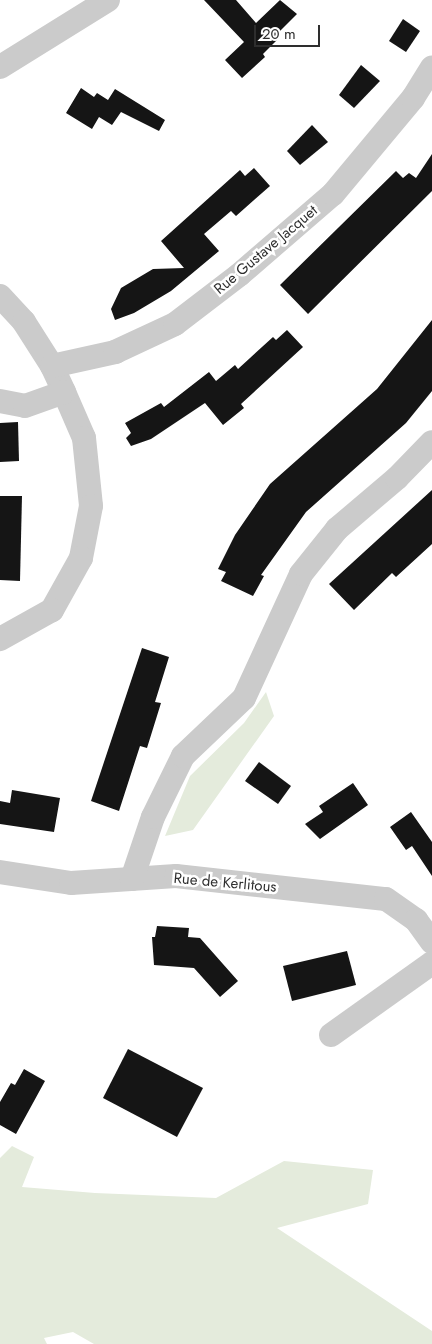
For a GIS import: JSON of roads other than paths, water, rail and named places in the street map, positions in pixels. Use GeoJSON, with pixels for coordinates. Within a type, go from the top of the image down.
{"type":"FeatureCollection","features":[{"type":"Feature","properties":{"kind":"street"},"geometry":{"type":"LineString","coordinates":[[0,67],[108,0]]}},
{"type":"Feature","properties":{"kind":"street","name":"Rue Gustave Jacquet"},"geometry":{"type":"LineString","coordinates":[[52,366],[116,352],[175,324],[239,276],[333,194],[413,98],[432,68]]}},
{"type":"Feature","properties":{"kind":"street"},"geometry":{"type":"LineString","coordinates":[[0,296],[24,322],[52,366],[84,438],[91,506],[81,558],[52,610],[0,639]]}},
{"type":"Feature","properties":{"kind":"street"},"geometry":{"type":"LineString","coordinates":[[0,401],[25,406],[64,392]]}},
{"type":"Feature","properties":{"kind":"street"},"geometry":{"type":"LineString","coordinates":[[132,879],[153,817],[183,756],[244,698],[301,574],[337,528],[397,478],[432,442]]}},
{"type":"Feature","properties":{"kind":"street","name":"Rue de Kerlitous"},"geometry":{"type":"LineString","coordinates":[[0,872],[71,882],[176,876],[386,899],[416,920],[432,942]]}},
{"type":"Feature","properties":{"kind":"street"},"geometry":{"type":"LineString","coordinates":[[331,1035],[432,963]]}}]}
